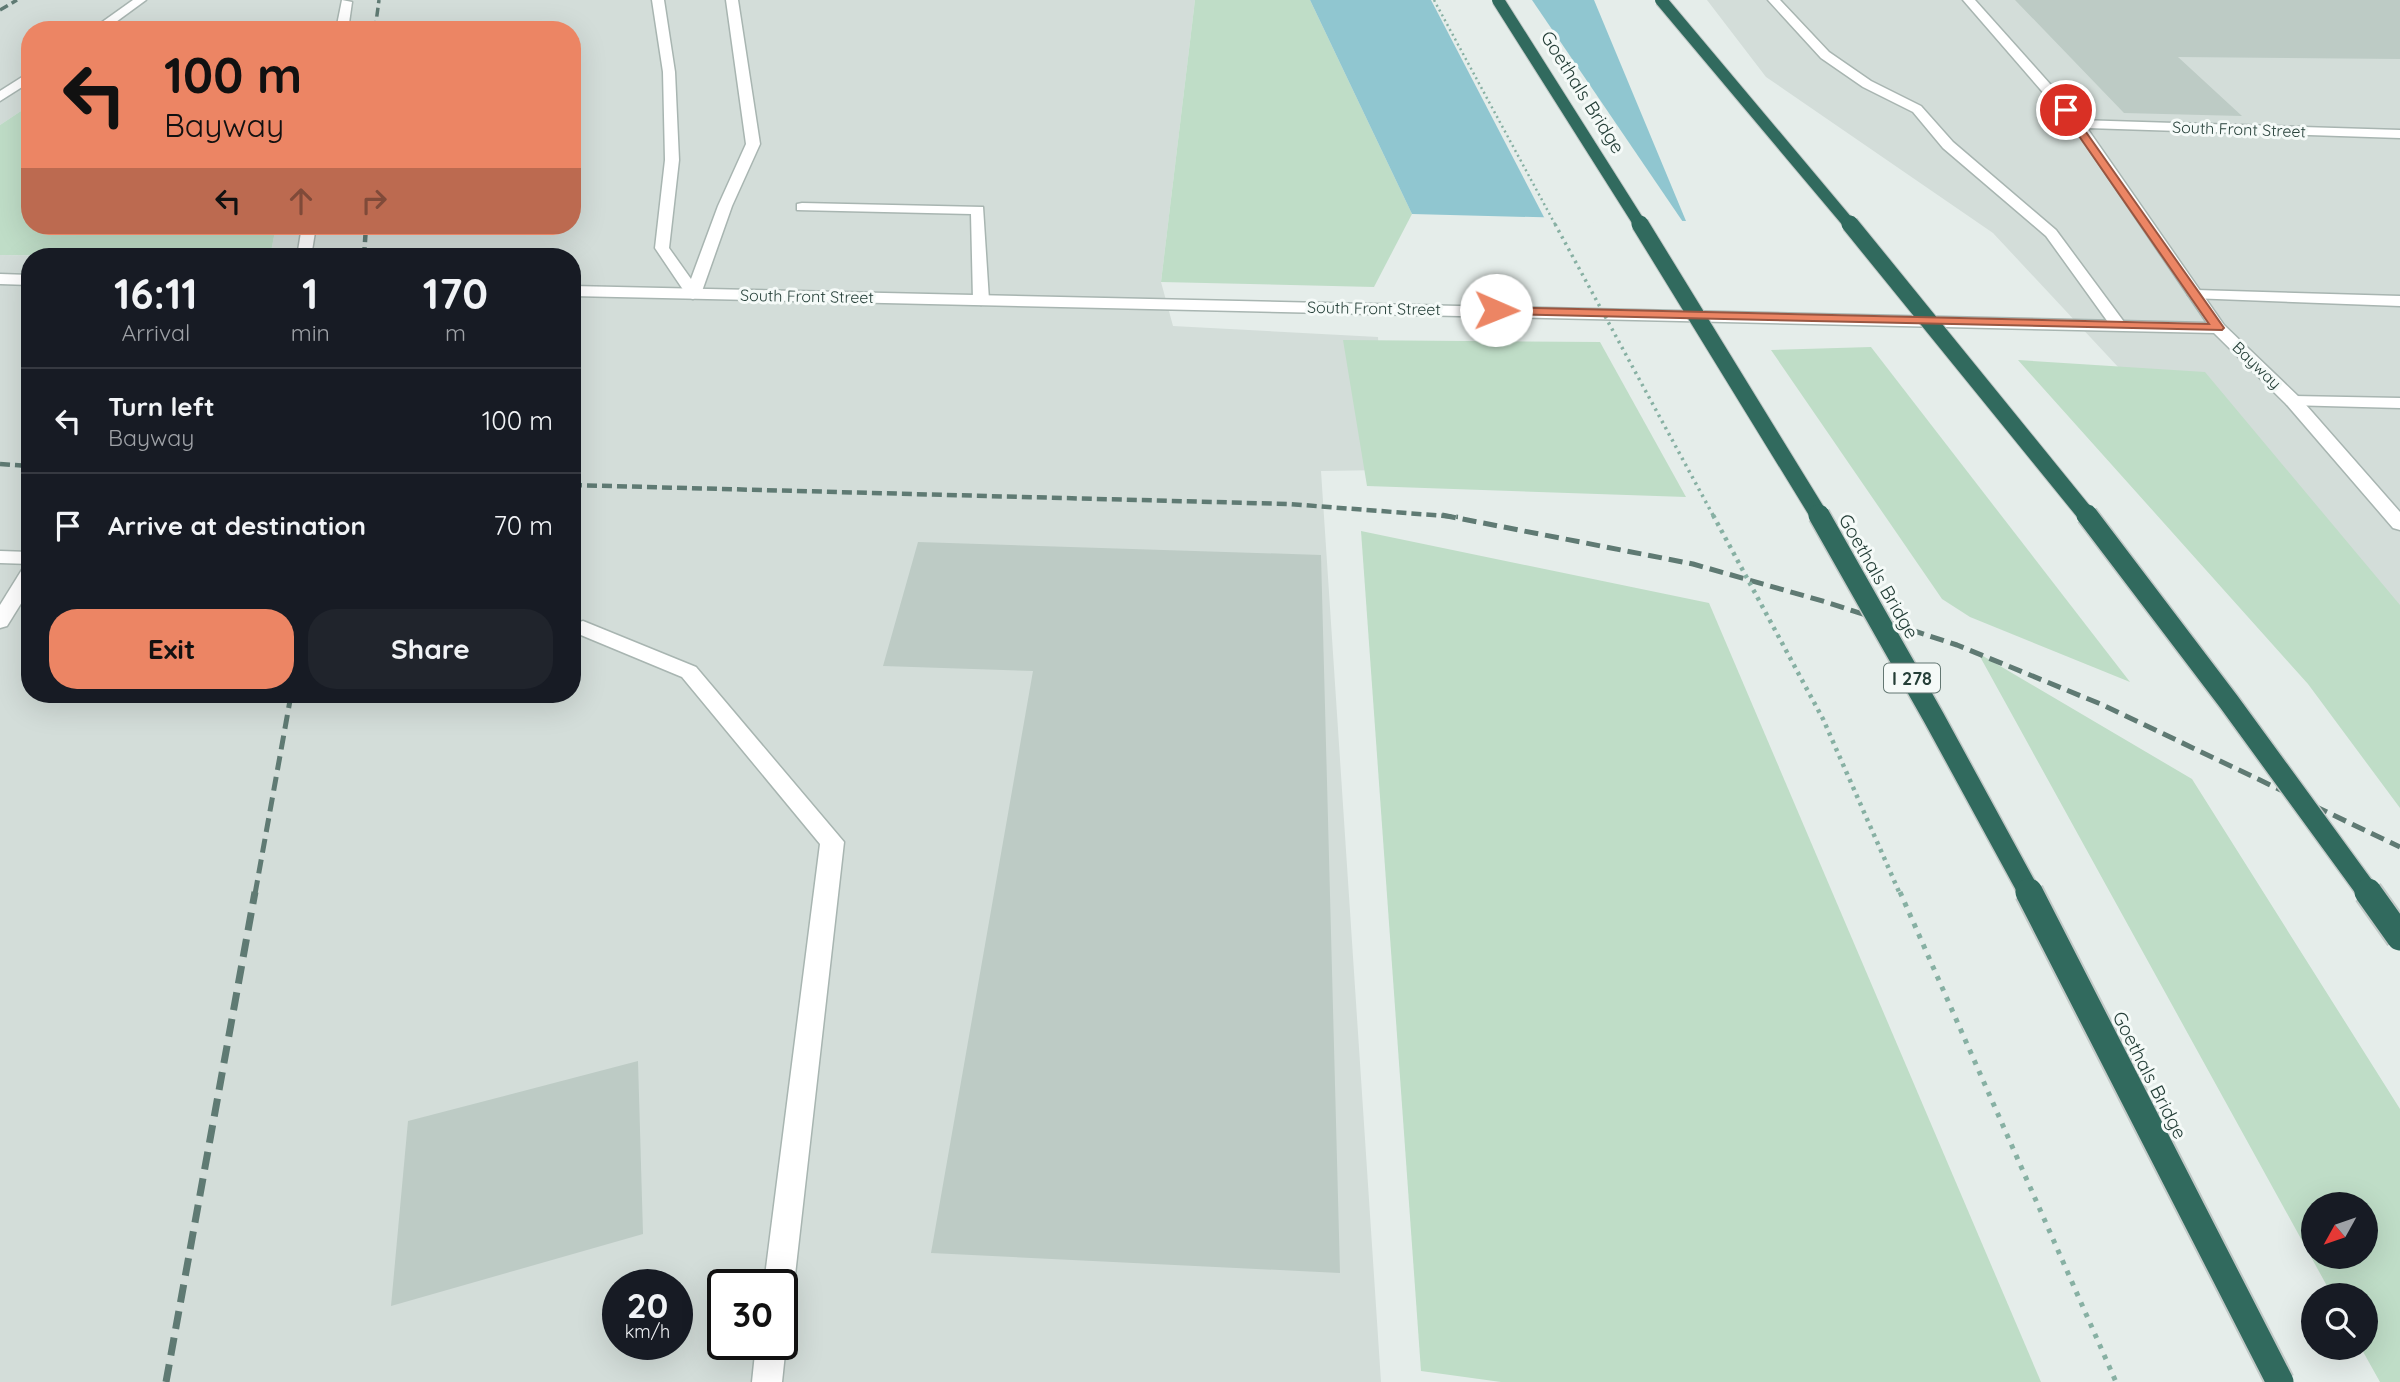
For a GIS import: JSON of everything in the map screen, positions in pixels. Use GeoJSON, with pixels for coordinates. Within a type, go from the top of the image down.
{"type":"FeatureCollection","features":[{"type":"Feature","properties":{"kind":"highway","name":"Goethals Bridge"},"geometry":{"type":"LineString","coordinates":[[1498,0],[1747,396],[1899,656],[2117,1060],[2280,1382]]}},
{"type":"Feature","properties":{"kind":"highway"},"geometry":{"type":"LineString","coordinates":[[1661,0],[1882,262],[2068,491],[2288,781],[2400,937]]}},
{"type":"Feature","properties":{"kind":"street"},"geometry":{"type":"LineString","coordinates":[[110,21],[140,0]]}},
{"type":"Feature","properties":{"kind":"street"},"geometry":{"type":"LineString","coordinates":[[658,0],[669,72],[672,160],[662,248],[693,293]]}},
{"type":"Feature","properties":{"kind":"street"},"geometry":{"type":"LineString","coordinates":[[693,293],[752,144],[732,0]]}},
{"type":"Feature","properties":{"kind":"street"},"geometry":{"type":"LineString","coordinates":[[1774,0],[1825,55],[1867,84],[1917,109],[1948,145],[2051,233],[2119,326]]}},
{"type":"Feature","properties":{"kind":"street","name":"Bayway"},"geometry":{"type":"LineString","coordinates":[[1969,0],[2078,124],[2218,328],[2293,401],[2400,524]]}},
{"type":"Feature","properties":{"kind":"street"},"geometry":{"type":"LineString","coordinates":[[343,21],[346,2]]}},
{"type":"Feature","properties":{"kind":"street"},"geometry":{"type":"LineString","coordinates":[[0,97],[21,82]]}},
{"type":"Feature","properties":{"kind":"street","name":"South Front Street"},"geometry":{"type":"LineString","coordinates":[[2078,124],[2400,134]]}},
{"type":"Feature","properties":{"kind":"street"},"geometry":{"type":"LineString","coordinates":[[802,207],[978,210],[981,300]]}},
{"type":"Feature","properties":{"kind":"street"},"geometry":{"type":"LineString","coordinates":[[0,279],[21,280]]}},
{"type":"Feature","properties":{"kind":"street","name":"South Front Street"},"geometry":{"type":"LineString","coordinates":[[581,291],[2218,328]]}},
{"type":"Feature","properties":{"kind":"street"},"geometry":{"type":"LineString","coordinates":[[2196,295],[2400,300]]}},
{"type":"Feature","properties":{"kind":"street"},"geometry":{"type":"LineString","coordinates":[[2293,401],[2400,403]]}},
{"type":"Feature","properties":{"kind":"street"},"geometry":{"type":"LineString","coordinates":[[0,557],[21,558]]}},
{"type":"Feature","properties":{"kind":"street"},"geometry":{"type":"LineString","coordinates":[[0,621],[21,587]]}},
{"type":"Feature","properties":{"kind":"street"},"geometry":{"type":"LineString","coordinates":[[583,628],[689,672],[832,842],[781,1269]]}},
{"type":"Feature","properties":{"kind":"street"},"geometry":{"type":"LineString","coordinates":[[767,1382],[769,1360]]}},
{"type":"Feature","properties":{"kind":"path"},"geometry":{"type":"LineString","coordinates":[[1434,0],[1823,719],[2116,1382]]}},
{"type":"Feature","properties":{"kind":"shaded area"},"geometry":{"type":"Polygon","coordinates":[[[0,0],[1195,0],[1161,282],[1173,326],[1378,337],[1385,470],[1321,471],[1381,1382],[0,1382],[0,255],[21,255],[21,703],[581,703],[581,248],[272,248],[274,235],[581,235],[581,21],[21,21],[21,111],[0,125],[0,0]]]}},
{"type":"Feature","properties":{"kind":"shaded area"},"geometry":{"type":"Polygon","coordinates":[[[1707,0],[2400,0],[2400,669],[1993,233],[1766,77],[1707,0]]]}},
{"type":"Feature","properties":{"kind":"green space"},"geometry":{"type":"Polygon","coordinates":[[[1195,0],[1310,0],[1412,214],[1374,287],[1161,282],[1195,0]]]}},
{"type":"Feature","properties":{"kind":"green space"},"geometry":{"type":"Polygon","coordinates":[[[21,111],[21,235],[274,235],[272,248],[21,248],[21,255],[0,255],[0,125],[21,111]]]}},
{"type":"Feature","properties":{"kind":"green space"},"geometry":{"type":"Polygon","coordinates":[[[1343,340],[1600,342],[1686,497],[1367,486],[1343,340]]]}},
{"type":"Feature","properties":{"kind":"green space"},"geometry":{"type":"Polygon","coordinates":[[[1871,347],[2130,682],[1970,617],[1942,599],[1771,350],[1871,347]]]}},
{"type":"Feature","properties":{"kind":"green space"},"geometry":{"type":"Polygon","coordinates":[[[2018,360],[2205,372],[2400,605],[2400,808],[2308,684],[2018,360]]]}},
{"type":"Feature","properties":{"kind":"green space"},"geometry":{"type":"Polygon","coordinates":[[[1361,531],[1709,603],[2041,1382],[1501,1382],[1421,1371],[1361,531]]]}},
{"type":"Feature","properties":{"kind":"green space"},"geometry":{"type":"Polygon","coordinates":[[[1978,653],[2192,779],[2400,1109],[2400,1382],[2380,1382],[2368,1360],[2378,1360],[2378,1283],[2325,1283],[2318,1269],[2378,1269],[2378,1192],[2301,1192],[2301,1239],[1978,653]]]}},
{"type":"Feature","properties":{"kind":"water"},"geometry":{"type":"Polygon","coordinates":[[[1310,0],[1594,0],[1686,221],[1412,214],[1310,0]]]}},
{"type":"Feature","properties":{"kind":"pier"},"geometry":{"type":"Polygon","coordinates":[[[1431,0],[1532,0],[1685,225],[1546,221],[1431,0]]]}},
{"type":"Feature","properties":{"kind":"building"},"geometry":{"type":"Polygon","coordinates":[[[2015,0],[2400,0],[2400,59],[2178,57],[2242,116],[2124,113],[2015,0]]]}},
{"type":"Feature","properties":{"kind":"building"},"geometry":{"type":"Polygon","coordinates":[[[918,542],[1321,555],[1340,1273],[931,1253],[1033,671],[883,666],[918,542]]]}},
{"type":"Feature","properties":{"kind":"building"},"geometry":{"type":"Polygon","coordinates":[[[638,1061],[643,1234],[391,1306],[408,1121],[638,1061]]]}},
{"type":"Feature","properties":{"kind":"railway"},"geometry":{"type":"LineString","coordinates":[[0,10],[17,0]]}},
{"type":"Feature","properties":{"kind":"railway"},"geometry":{"type":"LineString","coordinates":[[376,21],[379,0]]}},
{"type":"Feature","properties":{"kind":"railway"},"geometry":{"type":"LineString","coordinates":[[365,235],[365,248]]}},
{"type":"Feature","properties":{"kind":"railway"},"geometry":{"type":"LineString","coordinates":[[0,464],[21,465]]}},
{"type":"Feature","properties":{"kind":"railway"},"geometry":{"type":"LineString","coordinates":[[581,485],[1289,504],[1449,516]]}},
{"type":"Feature","properties":{"kind":"railway"},"geometry":{"type":"LineString","coordinates":[[1442,515],[1449,516]]}},
{"type":"Feature","properties":{"kind":"railway"},"geometry":{"type":"LineString","coordinates":[[1449,516],[1458,517]]}},
{"type":"Feature","properties":{"kind":"railway"},"geometry":{"type":"LineString","coordinates":[[1449,516],[1693,564],[1826,602],[1957,645],[2103,705],[2400,847]]}},
{"type":"Feature","properties":{"kind":"railway"},"geometry":{"type":"LineString","coordinates":[[255,894],[290,703]]}},
{"type":"Feature","properties":{"kind":"railway"},"geometry":{"type":"LineString","coordinates":[[166,1382],[255,892]]}},
{"type":"Feature","properties":{"kind":"route"},"geometry":{"type":"LineString","coordinates":[[1496,310],[2218,328],[2066,110]]}}]}
